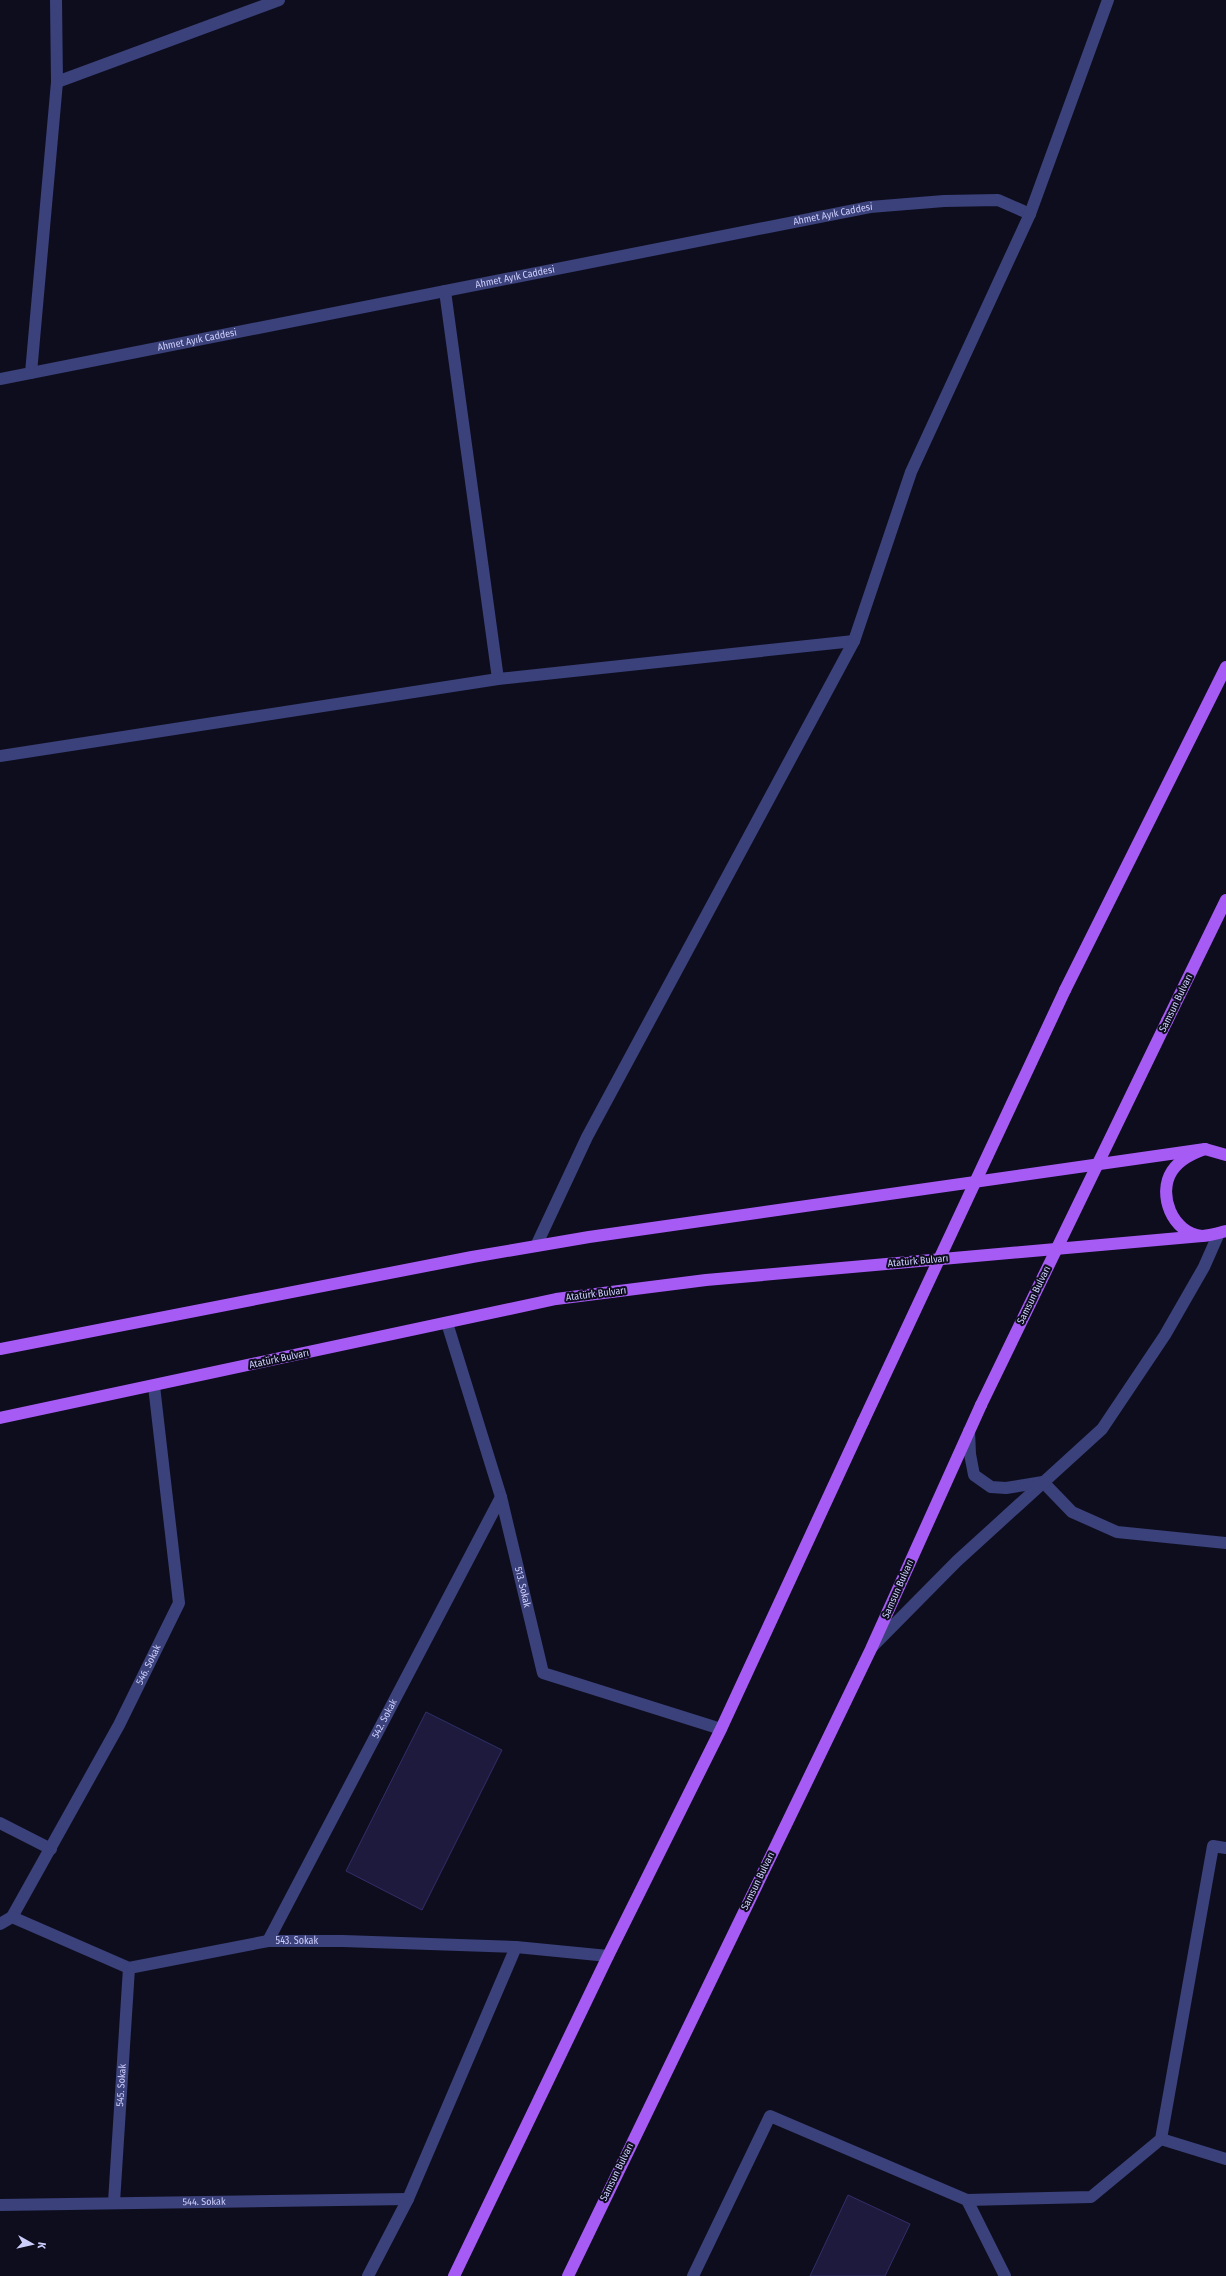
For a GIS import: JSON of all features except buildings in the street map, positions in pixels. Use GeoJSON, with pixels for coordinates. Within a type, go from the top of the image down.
{"type":"FeatureCollection","features":[{"type":"Feature","properties":{"kind":"main road"},"geometry":{"type":"LineString","coordinates":[[454,2276],[608,1956],[721,1729],[1065,990],[1226,667]]}},
{"type":"Feature","properties":{"kind":"main road","name":"Samsun Bulvarı"},"geometry":{"type":"LineString","coordinates":[[568,2276],[870,1649],[981,1405],[1226,900]]}},
{"type":"Feature","properties":{"kind":"main road"},"geometry":{"type":"LineString","coordinates":[[1202,1236],[1188,1231],[1177,1222],[1169,1210],[1166,1197],[1167,1184],[1172,1171],[1180,1161],[1205,1149]]}},
{"type":"Feature","properties":{"kind":"main road"},"geometry":{"type":"LineString","coordinates":[[0,1349],[536,1246],[1205,1149],[1226,1155]]}},
{"type":"Feature","properties":{"kind":"main road","name":"Atatürk Bulvarı"},"geometry":{"type":"LineString","coordinates":[[0,1418],[556,1299],[706,1280],[1202,1236],[1223,1232]]}},
{"type":"Feature","properties":{"kind":"street"},"geometry":{"type":"LineString","coordinates":[[31,374],[58,82],[56,0]]}},
{"type":"Feature","properties":{"kind":"street"},"geometry":{"type":"LineString","coordinates":[[58,82],[279,0]]}},
{"type":"Feature","properties":{"kind":"street"},"geometry":{"type":"LineString","coordinates":[[536,1246],[587,1137],[854,641],[911,472],[1030,214],[1108,0]]}},
{"type":"Feature","properties":{"kind":"street","name":"Ahmet Ayık Caddesi"},"geometry":{"type":"LineString","coordinates":[[0,379],[870,207],[944,201],[998,200],[1030,214]]}},
{"type":"Feature","properties":{"kind":"street"},"geometry":{"type":"LineString","coordinates":[[445,291],[498,679]]}},
{"type":"Feature","properties":{"kind":"street"},"geometry":{"type":"LineString","coordinates":[[0,756],[498,679],[854,641]]}},
{"type":"Feature","properties":{"kind":"street"},"geometry":{"type":"LineString","coordinates":[[870,1649],[957,1561],[1102,1429],[1165,1335],[1223,1232]]}},
{"type":"Feature","properties":{"kind":"street","name":"513. Sokak"},"geometry":{"type":"LineString","coordinates":[[447,1323],[500,1497],[543,1673],[721,1729]]}},
{"type":"Feature","properties":{"kind":"street","name":"546. Sokak"},"geometry":{"type":"LineString","coordinates":[[12,1917],[119,1725],[179,1603],[154,1386]]}},
{"type":"Feature","properties":{"kind":"street"},"geometry":{"type":"LineString","coordinates":[[969,1431],[970,1454],[974,1475],[991,1487],[1006,1488],[1043,1482]]}},
{"type":"Feature","properties":{"kind":"street"},"geometry":{"type":"LineString","coordinates":[[1043,1482],[1072,1512],[1117,1532],[1226,1543]]}},
{"type":"Feature","properties":{"kind":"street","name":"542. Sokak"},"geometry":{"type":"LineString","coordinates":[[268,1941],[500,1497]]}},
{"type":"Feature","properties":{"kind":"street"},"geometry":{"type":"LineString","coordinates":[[0,1823],[50,1849]]}},
{"type":"Feature","properties":{"kind":"street"},"geometry":{"type":"LineString","coordinates":[[693,2276],[770,2116],[968,2200],[1091,2197],[1161,2139],[1214,1846],[1226,1848]]}},
{"type":"Feature","properties":{"kind":"street"},"geometry":{"type":"LineString","coordinates":[[0,1924],[12,1917],[129,1968]]}},
{"type":"Feature","properties":{"kind":"street","name":"543. Sokak"},"geometry":{"type":"LineString","coordinates":[[129,1968],[268,1941],[343,1941],[516,1947],[608,1956]]}},
{"type":"Feature","properties":{"kind":"street"},"geometry":{"type":"LineString","coordinates":[[368,2276],[408,2199],[516,1947]]}},
{"type":"Feature","properties":{"kind":"street","name":"545. Sokak"},"geometry":{"type":"LineString","coordinates":[[114,2202],[129,1968]]}},
{"type":"Feature","properties":{"kind":"street"},"geometry":{"type":"LineString","coordinates":[[1161,2139],[1226,2159]]}},
{"type":"Feature","properties":{"kind":"street","name":"544. Sokak"},"geometry":{"type":"LineString","coordinates":[[0,2205],[114,2202],[408,2199]]}},
{"type":"Feature","properties":{"kind":"street"},"geometry":{"type":"LineString","coordinates":[[968,2200],[1005,2276]]}}]}
